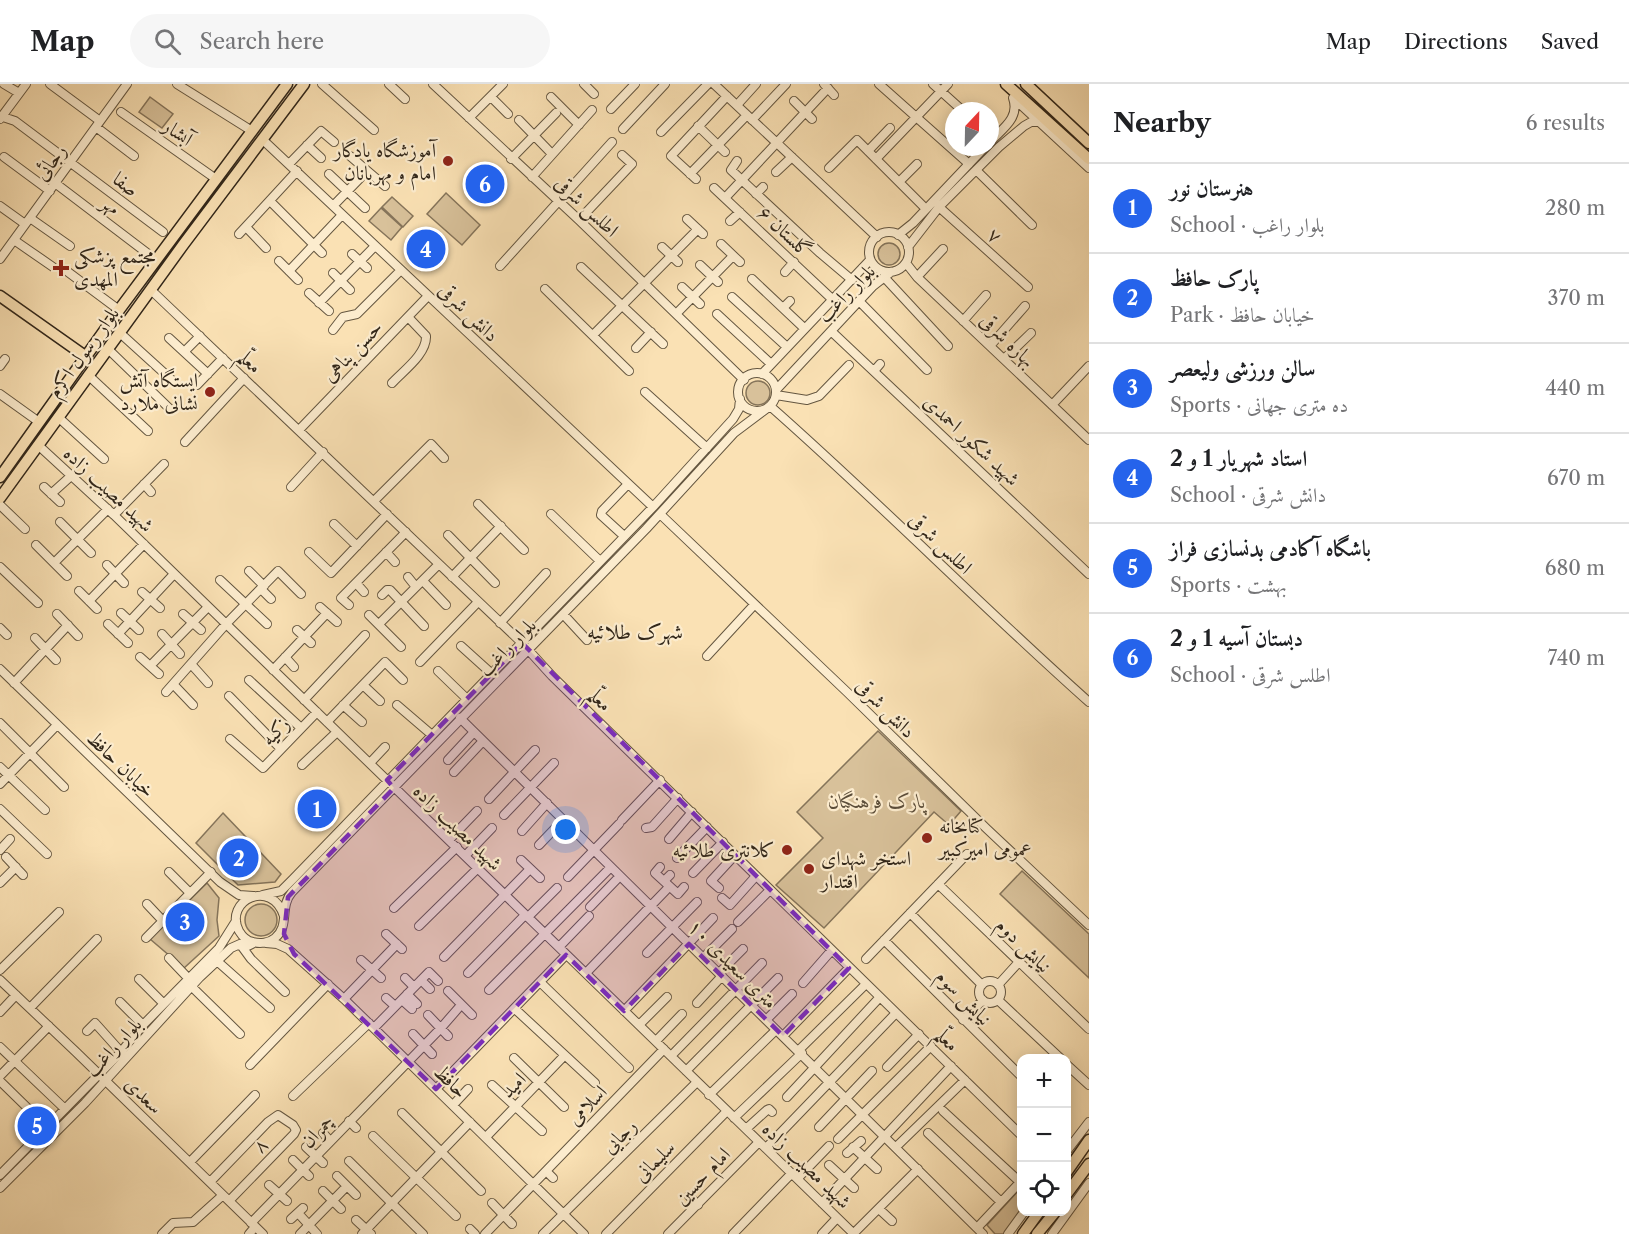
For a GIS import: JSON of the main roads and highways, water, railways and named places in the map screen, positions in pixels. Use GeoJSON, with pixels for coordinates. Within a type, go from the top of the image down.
{"type":"FeatureCollection","features":[{"type":"Feature","properties":{"kind":"main road","name":"بلوار رسول اکرم"},"geometry":{"type":"LineString","coordinates":[[0,477],[119,310],[166,236],[193,210],[287,84]]}},
{"type":"Feature","properties":{"kind":"main road","name":"بلوار رسول اکرم"},"geometry":{"type":"LineString","coordinates":[[0,498],[183,245],[304,84]]}},
{"type":"Feature","properties":{"kind":"main road"},"geometry":{"type":"LineString","coordinates":[[1006,84],[1089,159]]}},
{"type":"Feature","properties":{"kind":"main road"},"geometry":{"type":"LineString","coordinates":[[1026,84],[1089,143]]}},
{"type":"Feature","properties":{"kind":"main road"},"geometry":{"type":"LineString","coordinates":[[193,210],[191,221],[197,224],[201,222]]}},
{"type":"Feature","properties":{"kind":"main road"},"geometry":{"type":"LineString","coordinates":[[166,236],[181,238],[183,245]]}},
{"type":"Feature","properties":{"kind":"main road"},"geometry":{"type":"LineString","coordinates":[[0,296],[85,356]]}},
{"type":"Feature","properties":{"kind":"main road"},"geometry":{"type":"LineString","coordinates":[[1071,1166],[1089,1140]]}},
{"type":"Feature","properties":{"kind":"main road"},"geometry":{"type":"LineString","coordinates":[[1071,1188],[1089,1164]]}},
{"type":"Feature","properties":{"kind":"main road"},"geometry":{"type":"LineString","coordinates":[[1023,1234],[1036,1216]]}},
{"type":"Feature","properties":{"kind":"main road"},"geometry":{"type":"LineString","coordinates":[[1037,1234],[1052,1216]]}},
{"type":"Feature","properties":{"kind":"place","name":"آموزشگاه یادگار امام و مهربانان"},"geometry":{"type":"Point","coordinates":[448,161]}},
{"type":"Feature","properties":{"kind":"place","name":"دبستان آسیه 1 و 2"},"geometry":{"type":"Point","coordinates":[485,184]}},
{"type":"Feature","properties":{"kind":"place","name":"استاد شهریار 1 و 2"},"geometry":{"type":"Point","coordinates":[426,249]}},
{"type":"Feature","properties":{"kind":"place","name":"مجتمع پزشکی المهدی"},"geometry":{"type":"Point","coordinates":[61,268]}},
{"type":"Feature","properties":{"kind":"place","name":"ایستگاه آتش نشانی ملارد"},"geometry":{"type":"Point","coordinates":[210,392]}},
{"type":"Feature","properties":{"kind":"place","name":"هنرستان نور"},"geometry":{"type":"Point","coordinates":[317,809]}},
{"type":"Feature","properties":{"kind":"place","name":"کتابخانه عمومی امیرکبیر"},"geometry":{"type":"Point","coordinates":[927,838]}},
{"type":"Feature","properties":{"kind":"place","name":"کلانتری طلائیه"},"geometry":{"type":"Point","coordinates":[787,850]}},
{"type":"Feature","properties":{"kind":"place","name":"پارک حافظ"},"geometry":{"type":"Point","coordinates":[239,858]}},
{"type":"Feature","properties":{"kind":"place","name":"استخر شهدای اقتدار"},"geometry":{"type":"Point","coordinates":[809,869]}},
{"type":"Feature","properties":{"kind":"place","name":"سالن ورزشی ولیعصر"},"geometry":{"type":"Point","coordinates":[185,922]}},
{"type":"Feature","properties":{"kind":"place","name":"باشگاه آکادمی بدنسازی فراز"},"geometry":{"type":"Point","coordinates":[37,1126]}},
{"type":"Feature","properties":{"kind":"district","name":"شهرک طلائیه"},"geometry":{"type":"Point","coordinates":[635,632]}},
{"type":"Feature","properties":{"kind":"park label","name":"پارک فرهنگیان"},"geometry":{"type":"Point","coordinates":[877,801]}}]}
